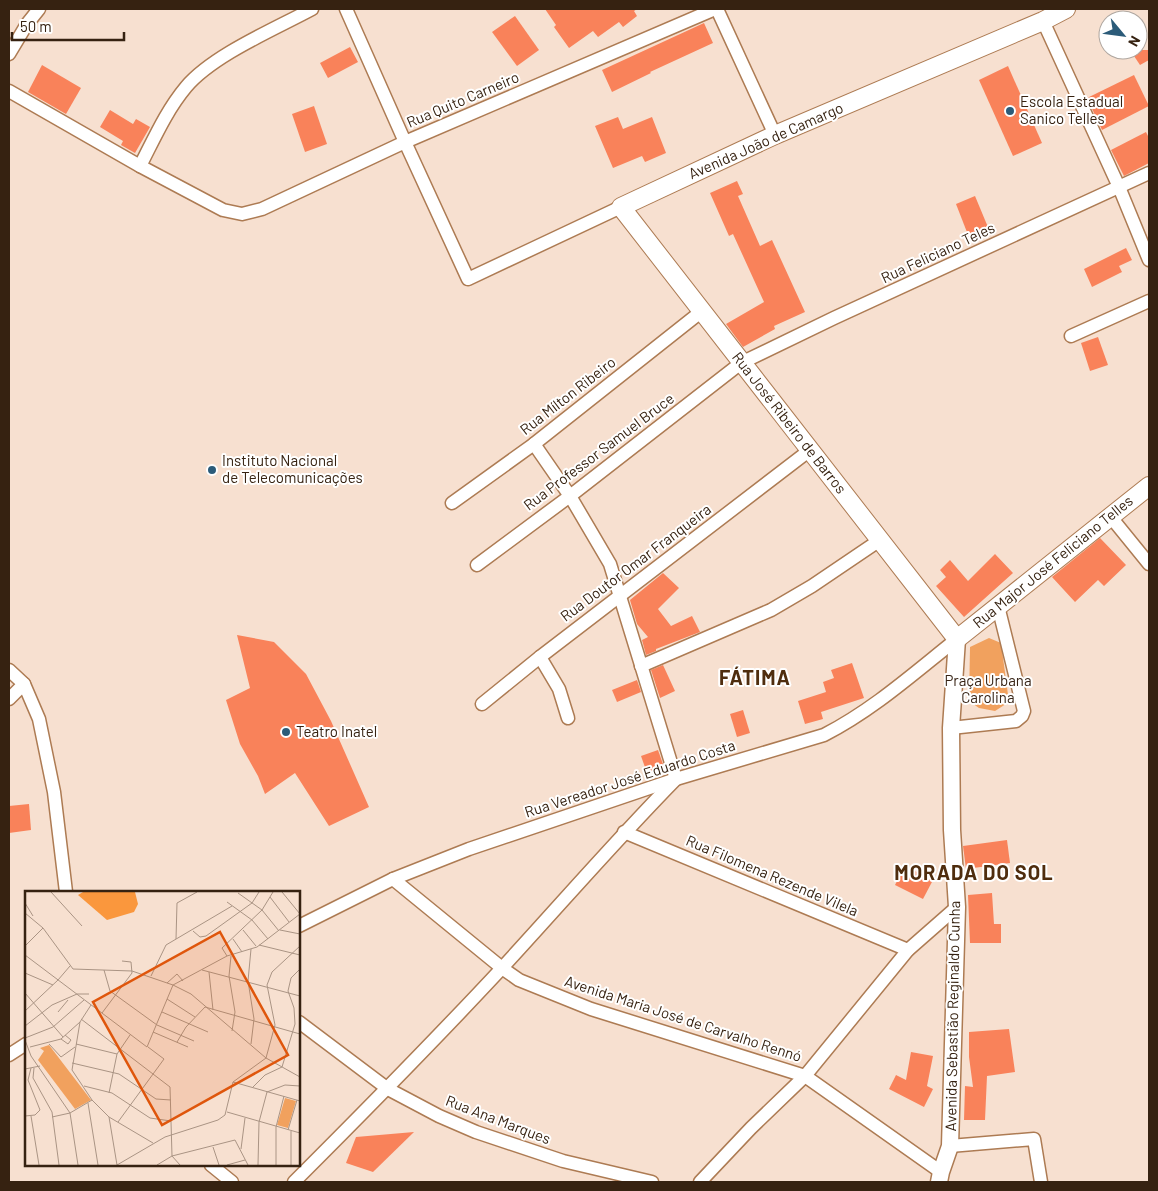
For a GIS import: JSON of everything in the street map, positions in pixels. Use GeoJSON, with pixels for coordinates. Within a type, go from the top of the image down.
{"type":"FeatureCollection","features":[{"type":"Feature","properties":{"kind":"main road","name":"Avenida João de Camargo"},"geometry":{"type":"LineString","coordinates":[[621,207],[775,135],[1043,21],[1066,9]]}},
{"type":"Feature","properties":{"kind":"main road","name":"Rua José Ribeiro de Barros"},"geometry":{"type":"LineString","coordinates":[[621,207],[957,639]]}},
{"type":"Feature","properties":{"kind":"main road","name":"Rua Major José Feliciano Telles"},"geometry":{"type":"LineString","coordinates":[[957,639],[1149,486]]}},
{"type":"Feature","properties":{"kind":"street"},"geometry":{"type":"LineString","coordinates":[[9,54],[26,24],[39,9]]}},
{"type":"Feature","properties":{"kind":"street"},"geometry":{"type":"LineString","coordinates":[[9,91],[140,166],[167,113],[187,86],[210,65],[312,9]]}},
{"type":"Feature","properties":{"kind":"street"},"geometry":{"type":"LineString","coordinates":[[346,9],[405,142]]}},
{"type":"Feature","properties":{"kind":"street"},"geometry":{"type":"LineString","coordinates":[[716,9],[775,135]]}},
{"type":"Feature","properties":{"kind":"street","name":"Rua Quito Carneiro"},"geometry":{"type":"LineString","coordinates":[[140,166],[223,210],[242,214],[262,210],[405,142],[716,9]]}},
{"type":"Feature","properties":{"kind":"street"},"geometry":{"type":"LineString","coordinates":[[1043,21],[1119,187],[1149,260]]}},
{"type":"Feature","properties":{"kind":"street","name":"Avenida João de Camargo"},"geometry":{"type":"LineString","coordinates":[[405,142],[468,278],[621,207]]}},
{"type":"Feature","properties":{"kind":"street","name":"Rua Feliciano Teles"},"geometry":{"type":"LineString","coordinates":[[741,363],[1149,173]]}},
{"type":"Feature","properties":{"kind":"street"},"geometry":{"type":"LineString","coordinates":[[1071,336],[1149,301]]}},
{"type":"Feature","properties":{"kind":"street","name":"Rua Mílton Ribeiro"},"geometry":{"type":"LineString","coordinates":[[452,503],[534,444],[702,311]]}},
{"type":"Feature","properties":{"kind":"street","name":"Rua Professor Samuel Bruce"},"geometry":{"type":"LineString","coordinates":[[477,565],[570,496],[741,363]]}},
{"type":"Feature","properties":{"kind":"street"},"geometry":{"type":"LineString","coordinates":[[294,1182],[388,1088],[502,968],[624,832],[676,779],[610,564],[570,496],[534,444]]}},
{"type":"Feature","properties":{"kind":"street","name":"Rua Doutor Omar Franqueira"},"geometry":{"type":"LineString","coordinates":[[482,704],[540,657],[810,450]]}},
{"type":"Feature","properties":{"kind":"street"},"geometry":{"type":"LineString","coordinates":[[1110,516],[1149,564]]}},
{"type":"Feature","properties":{"kind":"street"},"geometry":{"type":"LineString","coordinates":[[642,666],[771,610],[812,586],[880,540]]}},
{"type":"Feature","properties":{"kind":"street"},"geometry":{"type":"LineString","coordinates":[[951,728],[1016,721],[1022,716],[1024,711],[998,606]]}},
{"type":"Feature","properties":{"kind":"street","name":"Avenida Sebastião Reginaldo Cunha"},"geometry":{"type":"LineString","coordinates":[[940,1177],[950,1146],[958,907],[952,830],[951,728],[957,639]]}},
{"type":"Feature","properties":{"kind":"street","name":"Rua Vereador José Eduardo Costa"},"geometry":{"type":"LineString","coordinates":[[300,926],[393,879],[468,849],[676,779],[824,735],[868,709],[957,639]]}},
{"type":"Feature","properties":{"kind":"street"},"geometry":{"type":"LineString","coordinates":[[540,657],[559,689],[568,718]]}},
{"type":"Feature","properties":{"kind":"street"},"geometry":{"type":"LineString","coordinates":[[9,670],[24,684],[39,719],[54,792],[66,891]]}},
{"type":"Feature","properties":{"kind":"street"},"geometry":{"type":"LineString","coordinates":[[9,699],[24,684]]}},
{"type":"Feature","properties":{"kind":"street","name":"Rua Filomena Rezende Vilela"},"geometry":{"type":"LineString","coordinates":[[624,832],[908,950]]}},
{"type":"Feature","properties":{"kind":"street","name":"Avenida Maria José de Carvalho Rennó"},"geometry":{"type":"LineString","coordinates":[[393,879],[519,980],[591,1009],[805,1076],[940,1177]]}},
{"type":"Feature","properties":{"kind":"street"},"geometry":{"type":"LineString","coordinates":[[700,1182],[751,1128],[805,1076],[908,950],[958,907]]}},
{"type":"Feature","properties":{"kind":"street","name":"Rua Ana Marques"},"geometry":{"type":"LineString","coordinates":[[300,1023],[388,1088],[439,1116],[476,1132],[563,1161],[652,1182]]}},
{"type":"Feature","properties":{"kind":"street"},"geometry":{"type":"LineString","coordinates":[[9,1055],[25,1045]]}},
{"type":"Feature","properties":{"kind":"street"},"geometry":{"type":"LineString","coordinates":[[950,1146],[1034,1139],[1041,1182]]}},
{"type":"Feature","properties":{"kind":"street"},"geometry":{"type":"LineString","coordinates":[[212,1166],[232,1182]]}},
{"type":"Feature","properties":{"kind":"green space","name":"Praça Urbana Carolina"},"geometry":{"type":"Polygon","coordinates":[[[989,638],[1001,643],[1009,702],[995,711],[979,708],[969,701],[970,647],[989,638]]]}},
{"type":"Feature","properties":{"kind":"building"},"geometry":{"type":"Polygon","coordinates":[[[545,9],[637,9],[634,11],[637,16],[623,27],[619,22],[598,37],[593,31],[569,48],[554,27],[556,25],[545,9]]]}},
{"type":"Feature","properties":{"kind":"building"},"geometry":{"type":"Polygon","coordinates":[[[515,16],[539,50],[517,66],[492,32],[515,16]]]}},
{"type":"Feature","properties":{"kind":"building"},"geometry":{"type":"Polygon","coordinates":[[[704,23],[713,43],[612,92],[602,70],[704,23]]]}},
{"type":"Feature","properties":{"kind":"building"},"geometry":{"type":"Polygon","coordinates":[[[350,47],[358,62],[328,78],[320,63],[350,47]]]}},
{"type":"Feature","properties":{"kind":"building"},"geometry":{"type":"Polygon","coordinates":[[[1149,50],[1149,60],[1140,65],[1137,60],[1148,60],[1149,50]]]}},
{"type":"Feature","properties":{"kind":"building"},"geometry":{"type":"Polygon","coordinates":[[[42,65],[81,88],[66,114],[28,92],[42,65]]]}},
{"type":"Feature","properties":{"kind":"building","name":"Escola Estadual Sanico Telles"},"geometry":{"type":"Polygon","coordinates":[[[1008,66],[1042,143],[1013,156],[979,80],[1008,66]]]}},
{"type":"Feature","properties":{"kind":"building"},"geometry":{"type":"Polygon","coordinates":[[[1134,75],[1149,106],[1102,130],[1087,98],[1134,75]]]}},
{"type":"Feature","properties":{"kind":"building"},"geometry":{"type":"Polygon","coordinates":[[[314,106],[327,144],[305,152],[292,114],[314,106]]]}},
{"type":"Feature","properties":{"kind":"building"},"geometry":{"type":"Polygon","coordinates":[[[110,110],[133,124],[136,119],[150,127],[135,153],[121,145],[123,141],[100,127],[110,110]]]}},
{"type":"Feature","properties":{"kind":"building"},"geometry":{"type":"Polygon","coordinates":[[[618,117],[623,129],[652,117],[666,153],[645,162],[642,156],[613,168],[595,126],[618,117]]]}},
{"type":"Feature","properties":{"kind":"building"},"geometry":{"type":"Polygon","coordinates":[[[1146,132],[1149,138],[1149,163],[1124,176],[1111,150],[1146,132]]]}},
{"type":"Feature","properties":{"kind":"building"},"geometry":{"type":"Polygon","coordinates":[[[737,181],[743,194],[738,196],[760,246],[772,240],[805,312],[774,326],[775,329],[743,347],[726,324],[764,302],[733,234],[729,236],[710,193],[737,181]]]}},
{"type":"Feature","properties":{"kind":"building"},"geometry":{"type":"Polygon","coordinates":[[[975,196],[990,232],[970,240],[956,204],[975,196]]]}},
{"type":"Feature","properties":{"kind":"building"},"geometry":{"type":"Polygon","coordinates":[[[1126,248],[1132,260],[1119,266],[1122,272],[1092,287],[1084,269],[1126,248]]]}},
{"type":"Feature","properties":{"kind":"building"},"geometry":{"type":"Polygon","coordinates":[[[1098,337],[1108,365],[1090,371],[1081,343],[1098,337]]]}},
{"type":"Feature","properties":{"kind":"building"},"geometry":{"type":"Polygon","coordinates":[[[1100,538],[1126,565],[1104,586],[1098,580],[1075,602],[1052,577],[1100,538]]]}},
{"type":"Feature","properties":{"kind":"building"},"geometry":{"type":"Polygon","coordinates":[[[995,554],[1013,573],[964,617],[936,586],[946,577],[940,570],[950,560],[968,581],[995,554]]]}},
{"type":"Feature","properties":{"kind":"building"},"geometry":{"type":"Polygon","coordinates":[[[663,573],[679,588],[658,609],[671,626],[692,616],[700,632],[656,649],[656,651],[646,655],[642,640],[648,637],[637,624],[630,600],[663,573]]]}},
{"type":"Feature","properties":{"kind":"building","name":"Teatro Inatel"},"geometry":{"type":"Polygon","coordinates":[[[237,635],[274,642],[306,674],[331,721],[369,807],[329,826],[295,773],[265,794],[258,776],[240,744],[226,700],[250,688],[237,635]]]}},
{"type":"Feature","properties":{"kind":"building"},"geometry":{"type":"Polygon","coordinates":[[[852,663],[864,698],[821,712],[823,719],[805,724],[798,701],[826,692],[823,682],[834,678],[831,670],[852,663]]]}},
{"type":"Feature","properties":{"kind":"building"},"geometry":{"type":"Polygon","coordinates":[[[663,665],[675,691],[660,698],[651,670],[663,665]]]}},
{"type":"Feature","properties":{"kind":"building"},"geometry":{"type":"Polygon","coordinates":[[[637,680],[641,692],[617,702],[612,690],[637,680]]]}},
{"type":"Feature","properties":{"kind":"building"},"geometry":{"type":"Polygon","coordinates":[[[743,710],[750,733],[737,737],[730,714],[743,710]]]}},
{"type":"Feature","properties":{"kind":"building"},"geometry":{"type":"Polygon","coordinates":[[[658,750],[664,767],[647,773],[641,756],[658,750]]]}},
{"type":"Feature","properties":{"kind":"building"},"geometry":{"type":"Polygon","coordinates":[[[29,804],[31,830],[9,833],[9,806],[29,804]]]}},
{"type":"Feature","properties":{"kind":"building"},"geometry":{"type":"Polygon","coordinates":[[[1007,840],[1010,863],[966,869],[963,846],[1007,840]]]}},
{"type":"Feature","properties":{"kind":"building"},"geometry":{"type":"Polygon","coordinates":[[[905,866],[933,880],[923,899],[895,885],[905,866]]]}},
{"type":"Feature","properties":{"kind":"building"},"geometry":{"type":"Polygon","coordinates":[[[992,893],[994,924],[1001,924],[1001,943],[970,943],[968,895],[992,893]]]}},
{"type":"Feature","properties":{"kind":"building"},"geometry":{"type":"Polygon","coordinates":[[[1009,1029],[1015,1072],[987,1076],[985,1120],[964,1120],[965,1086],[973,1087],[969,1057],[969,1032],[1009,1029]]]}},
{"type":"Feature","properties":{"kind":"building"},"geometry":{"type":"Polygon","coordinates":[[[911,1052],[933,1056],[927,1086],[933,1089],[924,1107],[889,1089],[896,1075],[906,1080],[911,1052]]]}},
{"type":"Feature","properties":{"kind":"building"},"geometry":{"type":"Polygon","coordinates":[[[414,1132],[373,1172],[346,1163],[356,1137],[414,1132]]]}},
{"type":"Feature","properties":{"kind":"place","name":"Escola Estadual Sanico Telles"},"geometry":{"type":"Point","coordinates":[1010,111]}},
{"type":"Feature","properties":{"kind":"place","name":"Instituto Nacional de Telecomunicações"},"geometry":{"type":"Point","coordinates":[212,470]}},
{"type":"Feature","properties":{"kind":"place","name":"Teatro Inatel"},"geometry":{"type":"Point","coordinates":[286,732]}},
{"type":"Feature","properties":{"kind":"district","name":"FÁTIMA"},"geometry":{"type":"Point","coordinates":[755,678]}},
{"type":"Feature","properties":{"kind":"district","name":"MORADA DO SOL"},"geometry":{"type":"Point","coordinates":[974,873]}}]}
